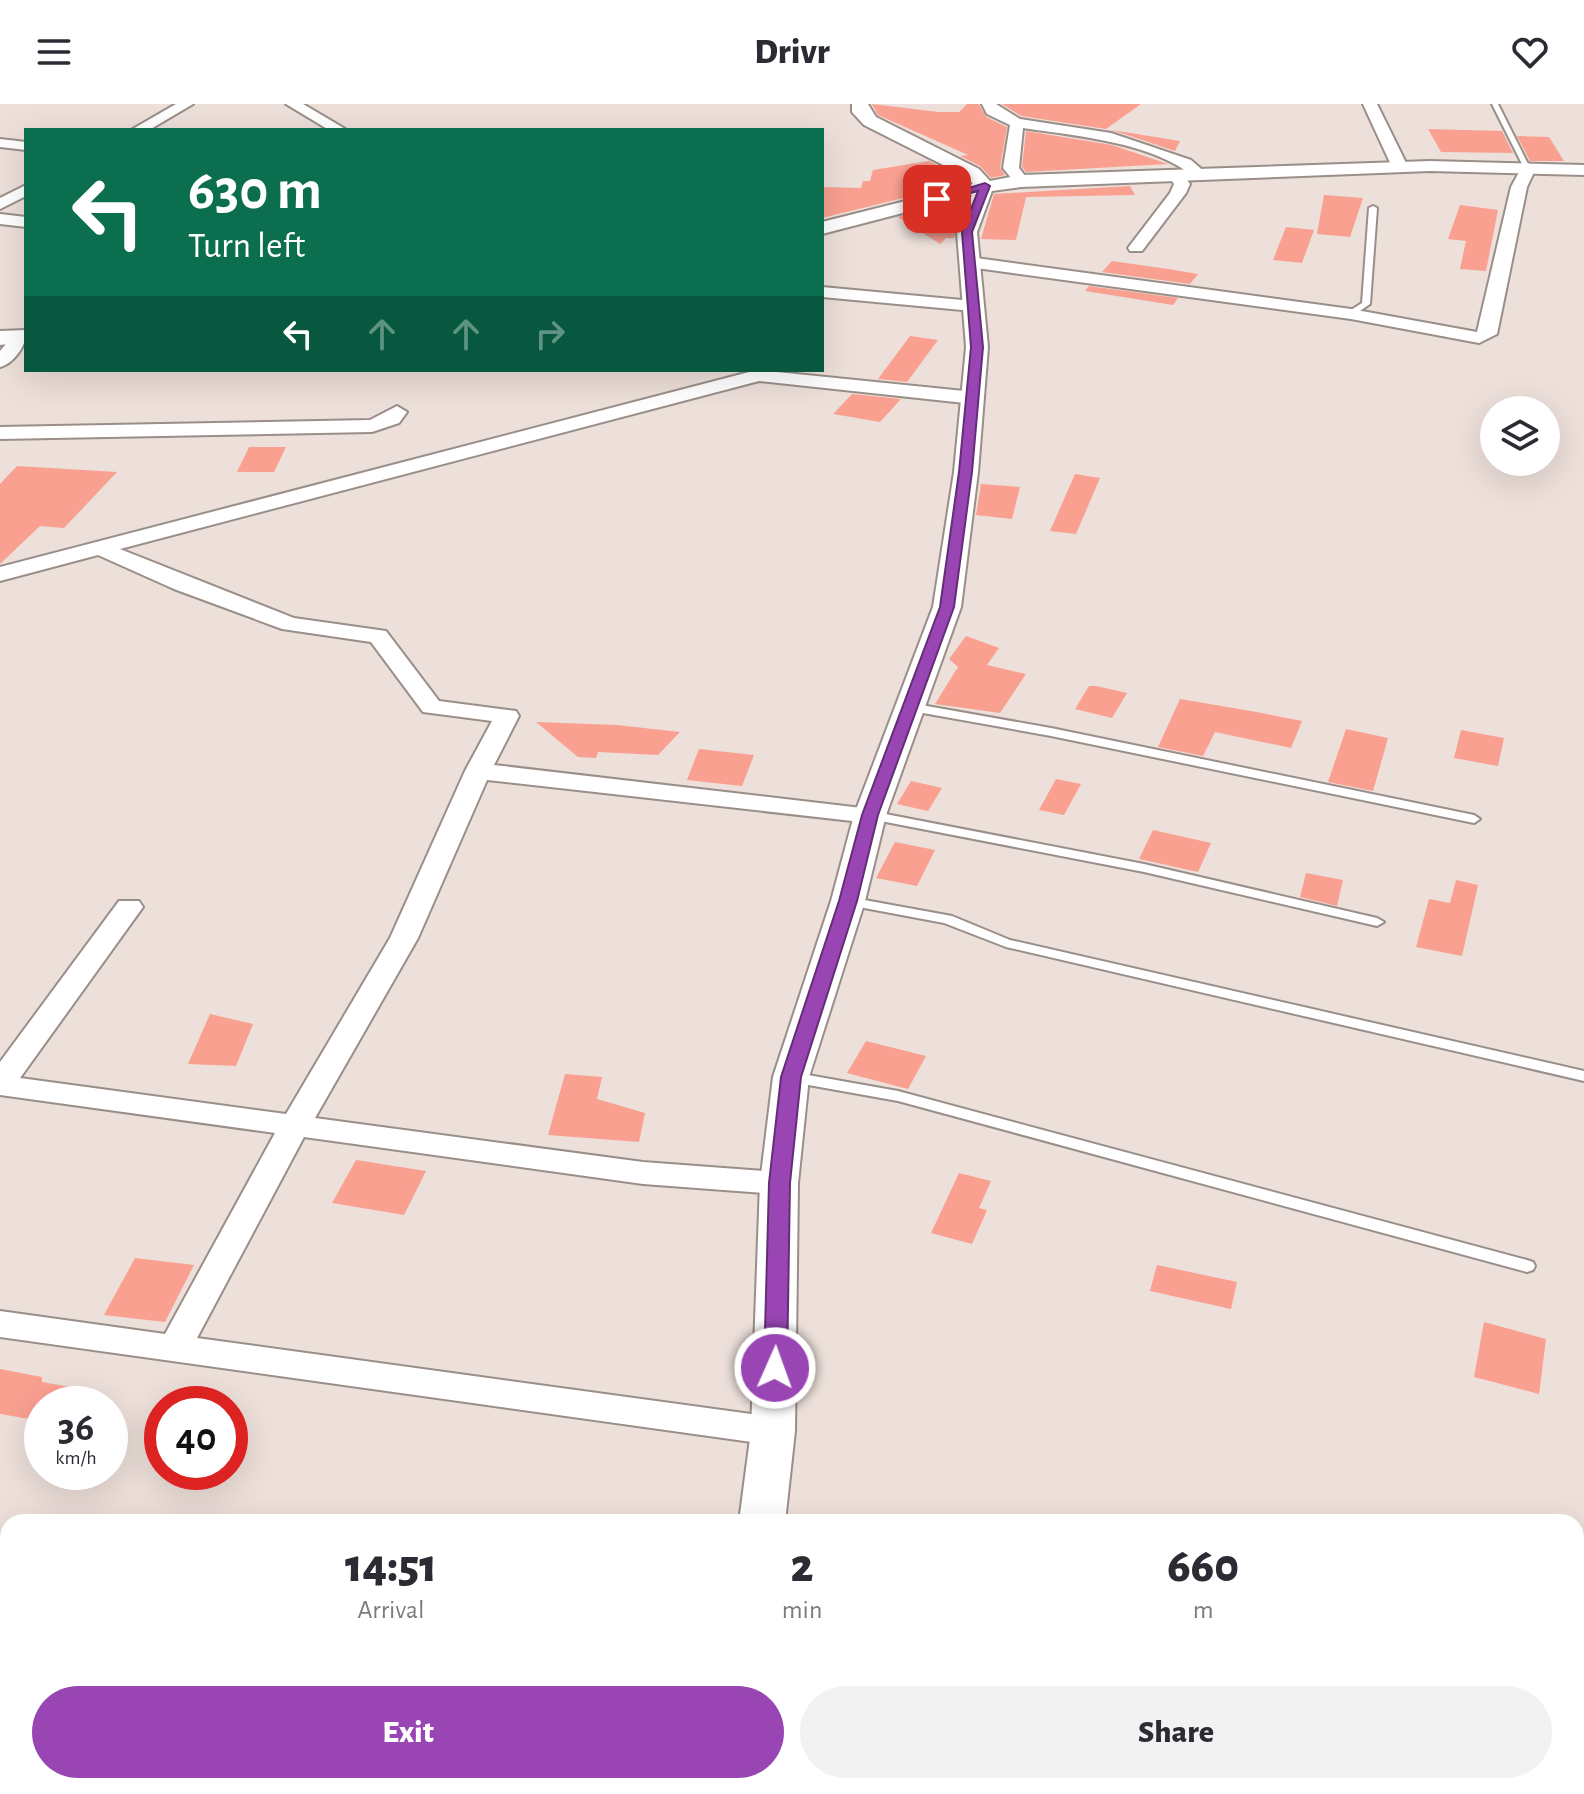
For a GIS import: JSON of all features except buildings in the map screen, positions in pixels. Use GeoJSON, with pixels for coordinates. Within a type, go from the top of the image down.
{"type":"FeatureCollection","features":[{"type":"Feature","properties":{"kind":"street"},"geometry":{"type":"LineString","coordinates":[[142,128],[186,104]]}},
{"type":"Feature","properties":{"kind":"street"},"geometry":{"type":"LineString","coordinates":[[293,104],[336,128]]}},
{"type":"Feature","properties":{"kind":"street"},"geometry":{"type":"LineString","coordinates":[[763,1514],[773,1431],[779,1183],[791,1077],[848,901],[870,815],[947,607],[974,398],[977,347],[967,232],[979,199],[973,173],[870,121],[861,112],[860,104]]}},
{"type":"Feature","properties":{"kind":"street"},"geometry":{"type":"LineString","coordinates":[[989,104],[992,111],[1017,123],[1106,136],[1186,163],[1199,174]]}},
{"type":"Feature","properties":{"kind":"street"},"geometry":{"type":"LineString","coordinates":[[1370,104],[1400,167]]}},
{"type":"Feature","properties":{"kind":"street"},"geometry":{"type":"LineString","coordinates":[[1017,123],[1011,168],[1021,181]]}},
{"type":"Feature","properties":{"kind":"street"},"geometry":{"type":"LineString","coordinates":[[0,143],[24,146]]}},
{"type":"Feature","properties":{"kind":"street"},"geometry":{"type":"LineString","coordinates":[[824,228],[912,206],[979,199],[1021,181],[1400,167],[1584,170]]}},
{"type":"Feature","properties":{"kind":"street"},"geometry":{"type":"LineString","coordinates":[[969,262],[1351,314],[1479,338],[1488,334],[1519,187],[1528,168]]}},
{"type":"Feature","properties":{"kind":"street"},"geometry":{"type":"LineString","coordinates":[[1136,248],[1161,222],[1178,193],[1182,184],[1176,175]]}},
{"type":"Feature","properties":{"kind":"street"},"geometry":{"type":"LineString","coordinates":[[0,204],[24,191]]}},
{"type":"Feature","properties":{"kind":"street"},"geometry":{"type":"LineString","coordinates":[[912,206],[979,199]]}},
{"type":"Feature","properties":{"kind":"street"},"geometry":{"type":"LineString","coordinates":[[0,219],[24,222]]}},
{"type":"Feature","properties":{"kind":"street"},"geometry":{"type":"LineString","coordinates":[[824,292],[973,306]]}},
{"type":"Feature","properties":{"kind":"street"},"geometry":{"type":"LineString","coordinates":[[0,362],[16,337]]}},
{"type":"Feature","properties":{"kind":"street"},"geometry":{"type":"LineString","coordinates":[[0,574],[759,375],[974,398]]}},
{"type":"Feature","properties":{"kind":"street"},"geometry":{"type":"LineString","coordinates":[[0,433],[372,426],[392,419],[397,412]]}},
{"type":"Feature","properties":{"kind":"street"},"geometry":{"type":"LineString","coordinates":[[100,548],[182,584],[290,624],[378,636],[431,707],[507,716],[478,771],[404,938],[296,1123],[173,1350]]}},
{"type":"Feature","properties":{"kind":"street"},"geometry":{"type":"LineString","coordinates":[[478,771],[870,815]]}},
{"type":"Feature","properties":{"kind":"street"},"geometry":{"type":"LineString","coordinates":[[129,907],[0,1084],[643,1173],[779,1183]]}},
{"type":"Feature","properties":{"kind":"street"},"geometry":{"type":"LineString","coordinates":[[0,1324],[773,1431]]}},
{"type":"Feature","properties":{"kind":"lane"},"geometry":{"type":"LineString","coordinates":[[1495,104],[1528,168]]}},
{"type":"Feature","properties":{"kind":"lane"},"geometry":{"type":"LineString","coordinates":[[1351,314],[1366,304],[1373,208]]}},
{"type":"Feature","properties":{"kind":"lane"},"geometry":{"type":"LineString","coordinates":[[910,707],[1013,723],[1366,800],[1474,819]]}},
{"type":"Feature","properties":{"kind":"lane"},"geometry":{"type":"LineString","coordinates":[[870,815],[1144,868],[1377,922]]}},
{"type":"Feature","properties":{"kind":"lane"},"geometry":{"type":"LineString","coordinates":[[848,901],[947,919],[1006,943],[1584,1076]]}},
{"type":"Feature","properties":{"kind":"lane"},"geometry":{"type":"LineString","coordinates":[[791,1077],[898,1096],[1527,1266]]}},
{"type":"Feature","properties":{"kind":"route"},"geometry":{"type":"LineString","coordinates":[[775,1368],[779,1183],[791,1077],[848,901],[870,815],[947,607],[966,472],[977,347],[967,232],[985,186],[937,199]]}}]}
